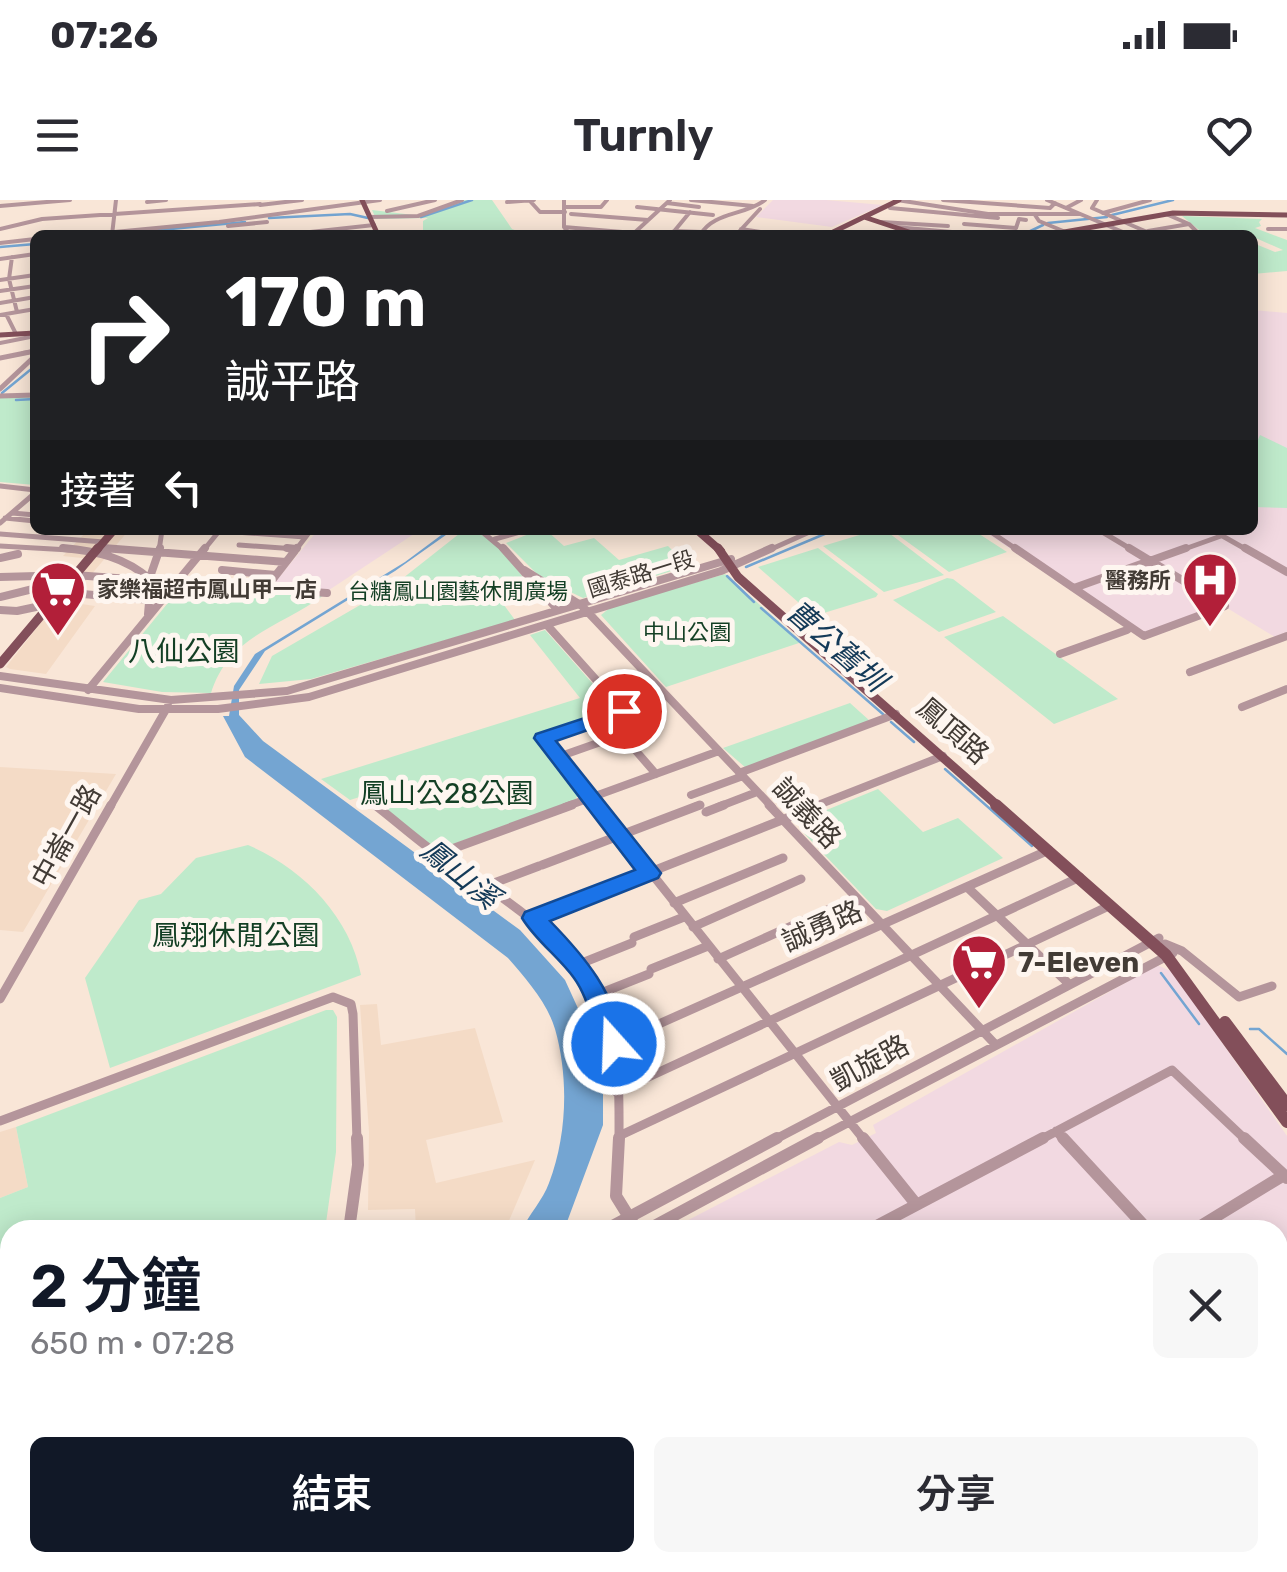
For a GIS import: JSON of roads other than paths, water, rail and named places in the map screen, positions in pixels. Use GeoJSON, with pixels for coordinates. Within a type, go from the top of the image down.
{"type":"FeatureCollection","features":[{"type":"Feature","properties":{"kind":"main road"},"geometry":{"type":"LineString","coordinates":[[839,230],[902,200]]}},
{"type":"Feature","properties":{"kind":"main road"},"geometry":{"type":"LineString","coordinates":[[847,230],[902,200]]}},
{"type":"Feature","properties":{"kind":"main road"},"geometry":{"type":"LineString","coordinates":[[364,204],[373,224]]}},
{"type":"Feature","properties":{"kind":"main road"},"geometry":{"type":"LineString","coordinates":[[1079,230],[1167,214],[1287,216]]}},
{"type":"Feature","properties":{"kind":"main road"},"geometry":{"type":"LineString","coordinates":[[867,218],[907,230]]}},
{"type":"Feature","properties":{"kind":"main road"},"geometry":{"type":"LineString","coordinates":[[0,332],[30,332]]}},
{"type":"Feature","properties":{"kind":"main road"},"geometry":{"type":"LineString","coordinates":[[1,671],[50,604],[109,535]]}},
{"type":"Feature","properties":{"kind":"main road"},"geometry":{"type":"LineString","coordinates":[[702,535],[730,562]]}},
{"type":"Feature","properties":{"kind":"main road","name":"鳳頂路"},"geometry":{"type":"LineString","coordinates":[[730,562],[738,577],[1111,905],[1163,946],[1287,1122]]}},
{"type":"Feature","properties":{"kind":"main road","name":"鳳頂路"},"geometry":{"type":"LineString","coordinates":[[730,562],[1163,946],[1287,1105]]}},
{"type":"Feature","properties":{"kind":"street"},"geometry":{"type":"LineString","coordinates":[[0,206],[70,200]]}},
{"type":"Feature","properties":{"kind":"street"},"geometry":{"type":"LineString","coordinates":[[113,230],[116,200]]}},
{"type":"Feature","properties":{"kind":"street"},"geometry":{"type":"LineString","coordinates":[[146,210],[147,201],[166,200]]}},
{"type":"Feature","properties":{"kind":"street"},"geometry":{"type":"LineString","coordinates":[[0,229],[83,216],[216,205],[231,210],[302,200]]}},
{"type":"Feature","properties":{"kind":"street"},"geometry":{"type":"LineString","coordinates":[[364,204],[380,200]]}},
{"type":"Feature","properties":{"kind":"street"},"geometry":{"type":"LineString","coordinates":[[394,200],[415,208]]}},
{"type":"Feature","properties":{"kind":"street"},"geometry":{"type":"LineString","coordinates":[[386,211],[435,200]]}},
{"type":"Feature","properties":{"kind":"street"},"geometry":{"type":"LineString","coordinates":[[318,230],[418,216],[462,200]]}},
{"type":"Feature","properties":{"kind":"street"},"geometry":{"type":"LineString","coordinates":[[507,202],[531,200],[540,212],[601,207],[607,200]]}},
{"type":"Feature","properties":{"kind":"street"},"geometry":{"type":"LineString","coordinates":[[691,200],[712,211],[739,214],[760,207]]}},
{"type":"Feature","properties":{"kind":"street"},"geometry":{"type":"LineString","coordinates":[[741,229],[767,200]]}},
{"type":"Feature","properties":{"kind":"street"},"geometry":{"type":"LineString","coordinates":[[902,200],[1076,214]]}},
{"type":"Feature","properties":{"kind":"street"},"geometry":{"type":"LineString","coordinates":[[902,200],[998,215]]}},
{"type":"Feature","properties":{"kind":"street"},"geometry":{"type":"LineString","coordinates":[[944,200],[1050,208],[1054,204]]}},
{"type":"Feature","properties":{"kind":"street"},"geometry":{"type":"LineString","coordinates":[[1004,200],[1054,204],[1119,230]]}},
{"type":"Feature","properties":{"kind":"street"},"geometry":{"type":"LineString","coordinates":[[1047,200],[1054,204]]}},
{"type":"Feature","properties":{"kind":"street"},"geometry":{"type":"LineString","coordinates":[[1067,200],[1080,201]]}},
{"type":"Feature","properties":{"kind":"street"},"geometry":{"type":"LineString","coordinates":[[1097,200],[1091,208],[1139,230]]}},
{"type":"Feature","properties":{"kind":"street"},"geometry":{"type":"LineString","coordinates":[[1105,214],[1146,200]]}},
{"type":"Feature","properties":{"kind":"street"},"geometry":{"type":"LineString","coordinates":[[1060,214],[1080,201]]}},
{"type":"Feature","properties":{"kind":"street"},"geometry":{"type":"LineString","coordinates":[[637,230],[668,202]]}},
{"type":"Feature","properties":{"kind":"street"},"geometry":{"type":"LineString","coordinates":[[613,224],[633,206],[668,202],[751,218]]}},
{"type":"Feature","properties":{"kind":"street"},"geometry":{"type":"LineString","coordinates":[[146,230],[231,220],[260,206],[401,203]]}},
{"type":"Feature","properties":{"kind":"street"},"geometry":{"type":"LineString","coordinates":[[20,224],[21,204]]}},
{"type":"Feature","properties":{"kind":"street"},"geometry":{"type":"LineString","coordinates":[[216,205],[231,220]]}},
{"type":"Feature","properties":{"kind":"street"},"geometry":{"type":"LineString","coordinates":[[186,230],[267,222],[260,206]]}},
{"type":"Feature","properties":{"kind":"street"},"geometry":{"type":"LineString","coordinates":[[574,228],[592,206]]}},
{"type":"Feature","properties":{"kind":"street"},"geometry":{"type":"LineString","coordinates":[[590,229],[611,206]]}},
{"type":"Feature","properties":{"kind":"street"},"geometry":{"type":"LineString","coordinates":[[633,206],[690,212],[760,207]]}},
{"type":"Feature","properties":{"kind":"street"},"geometry":{"type":"LineString","coordinates":[[623,230],[631,221],[633,206]]}},
{"type":"Feature","properties":{"kind":"street"},"geometry":{"type":"LineString","coordinates":[[83,216],[84,207]]}},
{"type":"Feature","properties":{"kind":"street"},"geometry":{"type":"LineString","coordinates":[[566,208],[581,219],[613,224],[619,230]]}},
{"type":"Feature","properties":{"kind":"street"},"geometry":{"type":"LineString","coordinates":[[566,208],[566,230]]}},
{"type":"Feature","properties":{"kind":"street"},"geometry":{"type":"LineString","coordinates":[[890,208],[1037,218],[1063,230]]}},
{"type":"Feature","properties":{"kind":"street"},"geometry":{"type":"LineString","coordinates":[[1008,218],[1096,210]]}},
{"type":"Feature","properties":{"kind":"street"},"geometry":{"type":"LineString","coordinates":[[676,230],[690,212]]}},
{"type":"Feature","properties":{"kind":"street"},"geometry":{"type":"LineString","coordinates":[[917,219],[923,213]]}},
{"type":"Feature","properties":{"kind":"street"},"geometry":{"type":"LineString","coordinates":[[878,214],[961,228]]}},
{"type":"Feature","properties":{"kind":"street"},"geometry":{"type":"LineString","coordinates":[[1102,223],[1105,214]]}},
{"type":"Feature","properties":{"kind":"street"},"geometry":{"type":"LineString","coordinates":[[1167,214],[1195,230]]}},
{"type":"Feature","properties":{"kind":"street"},"geometry":{"type":"LineString","coordinates":[[993,230],[998,215]]}},
{"type":"Feature","properties":{"kind":"street"},"geometry":{"type":"LineString","coordinates":[[1004,230],[1016,228],[1019,219]]}},
{"type":"Feature","properties":{"kind":"street"},"geometry":{"type":"LineString","coordinates":[[599,220],[613,224]]}},
{"type":"Feature","properties":{"kind":"street"},"geometry":{"type":"LineString","coordinates":[[564,227],[590,229],[648,220]]}},
{"type":"Feature","properties":{"kind":"street"},"geometry":{"type":"LineString","coordinates":[[1160,230],[1190,224]]}},
{"type":"Feature","properties":{"kind":"street"},"geometry":{"type":"LineString","coordinates":[[896,225],[961,228]]}},
{"type":"Feature","properties":{"kind":"street"},"geometry":{"type":"LineString","coordinates":[[1268,228],[1287,230]]}},
{"type":"Feature","properties":{"kind":"street"},"geometry":{"type":"LineString","coordinates":[[741,229],[747,230]]}},
{"type":"Feature","properties":{"kind":"street"},"geometry":{"type":"LineString","coordinates":[[0,243],[30,240]]}},
{"type":"Feature","properties":{"kind":"street"},"geometry":{"type":"LineString","coordinates":[[0,259],[30,255]]}},
{"type":"Feature","properties":{"kind":"street"},"geometry":{"type":"LineString","coordinates":[[13,260],[23,272],[30,274]]}},
{"type":"Feature","properties":{"kind":"street"},"geometry":{"type":"LineString","coordinates":[[13,260],[8,279],[18,312]]}},
{"type":"Feature","properties":{"kind":"street"},"geometry":{"type":"LineString","coordinates":[[0,280],[30,276]]}},
{"type":"Feature","properties":{"kind":"street"},"geometry":{"type":"LineString","coordinates":[[0,291],[30,287]]}},
{"type":"Feature","properties":{"kind":"street"},"geometry":{"type":"LineString","coordinates":[[0,303],[30,298]]}},
{"type":"Feature","properties":{"kind":"street"},"geometry":{"type":"LineString","coordinates":[[14,330],[3,314],[30,310]]}},
{"type":"Feature","properties":{"kind":"street"},"geometry":{"type":"LineString","coordinates":[[0,342],[30,334]]}},
{"type":"Feature","properties":{"kind":"street"},"geometry":{"type":"LineString","coordinates":[[0,358],[30,355]]}},
{"type":"Feature","properties":{"kind":"street"},"geometry":{"type":"LineString","coordinates":[[0,390],[30,359]]}},
{"type":"Feature","properties":{"kind":"street"},"geometry":{"type":"LineString","coordinates":[[0,374],[20,370]]}},
{"type":"Feature","properties":{"kind":"street"},"geometry":{"type":"LineString","coordinates":[[0,390],[30,393]]}},
{"type":"Feature","properties":{"kind":"street"},"geometry":{"type":"LineString","coordinates":[[2,489],[30,492]]}},
{"type":"Feature","properties":{"kind":"street"},"geometry":{"type":"LineString","coordinates":[[6,518],[30,502]]}},
{"type":"Feature","properties":{"kind":"street"},"geometry":{"type":"LineString","coordinates":[[0,534],[98,547],[286,562]]}},
{"type":"Feature","properties":{"kind":"street"},"geometry":{"type":"LineString","coordinates":[[144,621],[152,600],[150,579],[161,535]]}},
{"type":"Feature","properties":{"kind":"street"},"geometry":{"type":"LineString","coordinates":[[86,692],[215,535]]}},
{"type":"Feature","properties":{"kind":"street"},"geometry":{"type":"LineString","coordinates":[[266,588],[307,535]]}},
{"type":"Feature","properties":{"kind":"street"},"geometry":{"type":"LineString","coordinates":[[488,535],[557,609]]}},
{"type":"Feature","properties":{"kind":"street"},"geometry":{"type":"LineString","coordinates":[[495,539],[510,535]]}},
{"type":"Feature","properties":{"kind":"street"},"geometry":{"type":"LineString","coordinates":[[730,562],[787,535]]}},
{"type":"Feature","properties":{"kind":"street"},"geometry":{"type":"LineString","coordinates":[[730,562],[801,535]]}},
{"type":"Feature","properties":{"kind":"street"},"geometry":{"type":"LineString","coordinates":[[995,535],[1144,636],[1224,606],[1107,535]]}},
{"type":"Feature","properties":{"kind":"street"},"geometry":{"type":"LineString","coordinates":[[1074,588],[1222,536],[1287,572]]}},
{"type":"Feature","properties":{"kind":"street"},"geometry":{"type":"LineString","coordinates":[[239,545],[296,549]]}},
{"type":"Feature","properties":{"kind":"street"},"geometry":{"type":"LineString","coordinates":[[0,546],[98,547],[150,579]]}},
{"type":"Feature","properties":{"kind":"street"},"geometry":{"type":"LineString","coordinates":[[0,558],[18,554]]}},
{"type":"Feature","properties":{"kind":"street","name":"國泰路一段"},"geometry":{"type":"LineString","coordinates":[[249,699],[340,688],[547,624],[610,595],[730,562]]}},
{"type":"Feature","properties":{"kind":"street","name":"國泰路一段"},"geometry":{"type":"LineString","coordinates":[[249,699],[313,692],[730,562]]}},
{"type":"Feature","properties":{"kind":"street"},"geometry":{"type":"LineString","coordinates":[[222,570],[276,575]]}},
{"type":"Feature","properties":{"kind":"street","name":"誠義路"},"geometry":{"type":"LineString","coordinates":[[524,570],[583,607],[994,1043]]}},
{"type":"Feature","properties":{"kind":"street"},"geometry":{"type":"LineString","coordinates":[[0,577],[74,574],[328,592]]}},
{"type":"Feature","properties":{"kind":"street"},"geometry":{"type":"LineString","coordinates":[[0,597],[45,586]]}},
{"type":"Feature","properties":{"kind":"street"},"geometry":{"type":"LineString","coordinates":[[60,592],[152,600]]}},
{"type":"Feature","properties":{"kind":"street"},"geometry":{"type":"LineString","coordinates":[[0,610],[17,611],[50,604]]}},
{"type":"Feature","properties":{"kind":"street","name":"國泰路一段"},"geometry":{"type":"LineString","coordinates":[[249,699],[557,609],[583,607]]}},
{"type":"Feature","properties":{"kind":"street"},"geometry":{"type":"LineString","coordinates":[[547,624],[624,711],[544,738],[916,1204]]}},
{"type":"Feature","properties":{"kind":"street"},"geometry":{"type":"LineString","coordinates":[[1060,654],[1128,630]]}},
{"type":"Feature","properties":{"kind":"street"},"geometry":{"type":"LineString","coordinates":[[1190,672],[1287,636]]}},
{"type":"Feature","properties":{"kind":"street"},"geometry":{"type":"LineString","coordinates":[[1,671],[86,692],[170,703],[249,699]]}},
{"type":"Feature","properties":{"kind":"street"},"geometry":{"type":"LineString","coordinates":[[1,671],[86,692],[170,703],[218,702]]}},
{"type":"Feature","properties":{"kind":"street"},"geometry":{"type":"LineString","coordinates":[[1242,707],[1287,689]]}},
{"type":"Feature","properties":{"kind":"street","name":"中崙一路"},"geometry":{"type":"LineString","coordinates":[[0,999],[170,703]]}},
{"type":"Feature","properties":{"kind":"street"},"geometry":{"type":"LineString","coordinates":[[691,795],[896,714]]}},
{"type":"Feature","properties":{"kind":"street"},"geometry":{"type":"LineString","coordinates":[[558,757],[612,738]]}},
{"type":"Feature","properties":{"kind":"street"},"geometry":{"type":"LineString","coordinates":[[630,744],[656,774]]}},
{"type":"Feature","properties":{"kind":"street"},"geometry":{"type":"LineString","coordinates":[[438,854],[719,751]]}},
{"type":"Feature","properties":{"kind":"street"},"geometry":{"type":"LineString","coordinates":[[534,918],[944,756]]}},
{"type":"Feature","properties":{"kind":"street"},"geometry":{"type":"LineString","coordinates":[[486,886],[620,836],[757,792]]}},
{"type":"Feature","properties":{"kind":"street"},"geometry":{"type":"LineString","coordinates":[[365,797],[438,854],[534,918],[577,965],[596,995],[614,1044],[619,1136],[616,1196],[630,1220]]}},
{"type":"Feature","properties":{"kind":"street","name":"誠勇路"},"geometry":{"type":"LineString","coordinates":[[614,1044],[1049,850]]}},
{"type":"Feature","properties":{"kind":"street"},"geometry":{"type":"LineString","coordinates":[[674,903],[783,858]]}},
{"type":"Feature","properties":{"kind":"street"},"geometry":{"type":"LineString","coordinates":[[616,1092],[1080,877]]}},
{"type":"Feature","properties":{"kind":"street"},"geometry":{"type":"LineString","coordinates":[[693,927],[801,879]]}},
{"type":"Feature","properties":{"kind":"street"},"geometry":{"type":"LineString","coordinates":[[967,887],[1070,984]]}},
{"type":"Feature","properties":{"kind":"street"},"geometry":{"type":"LineString","coordinates":[[619,1136],[1111,905]]}},
{"type":"Feature","properties":{"kind":"street"},"geometry":{"type":"LineString","coordinates":[[718,958],[834,907]]}},
{"type":"Feature","properties":{"kind":"street"},"geometry":{"type":"LineString","coordinates":[[577,965],[684,916]]}},
{"type":"Feature","properties":{"kind":"street"},"geometry":{"type":"LineString","coordinates":[[596,995],[708,946]]}},
{"type":"Feature","properties":{"kind":"street"},"geometry":{"type":"LineString","coordinates":[[1163,946],[1182,951],[1239,996],[1272,986]]}},
{"type":"Feature","properties":{"kind":"street","name":"凱旋路"},"geometry":{"type":"LineString","coordinates":[[621,1220],[980,1029],[1070,984],[1163,946]]}},
{"type":"Feature","properties":{"kind":"street","name":"凱旋路"},"geometry":{"type":"LineString","coordinates":[[666,1220],[851,1123],[1163,946]]}},
{"type":"Feature","properties":{"kind":"street"},"geometry":{"type":"LineString","coordinates":[[0,1120],[322,998],[344,999],[351,1004],[353,1014],[358,1164],[350,1220]]}},
{"type":"Feature","properties":{"kind":"street"},"geometry":{"type":"LineString","coordinates":[[887,1220],[1172,1070],[1286,1176],[1211,1220]]}},
{"type":"Feature","properties":{"kind":"street"},"geometry":{"type":"LineString","coordinates":[[1056,1131],[1139,1220]]}},
{"type":"Feature","properties":{"kind":"water"},"geometry":{"type":"Polygon","coordinates":[[[446,535],[395,571],[265,651],[239,690],[239,715],[263,741],[520,930],[565,980],[603,1063],[603,1125],[568,1220],[528,1220],[555,1165],[564,1107],[560,1048],[541,1000],[508,958],[245,757],[223,716],[229,716],[234,686],[255,654],[446,535]]]}},
{"type":"Feature","properties":{"kind":"waterway"},"geometry":{"type":"LineString","coordinates":[[421,217],[472,200]]}},
{"type":"Feature","properties":{"kind":"waterway","name":"曹公舊圳"},"geometry":{"type":"LineString","coordinates":[[1112,215],[1173,200]]}},
{"type":"Feature","properties":{"kind":"waterway"},"geometry":{"type":"LineString","coordinates":[[269,218],[350,214],[368,218]]}},
{"type":"Feature","properties":{"kind":"waterway","name":"曹公舊圳"},"geometry":{"type":"LineString","coordinates":[[1048,223],[1107,217]]}},
{"type":"Feature","properties":{"kind":"waterway"},"geometry":{"type":"LineString","coordinates":[[160,230],[245,222]]}},
{"type":"Feature","properties":{"kind":"waterway","name":"曹公舊圳"},"geometry":{"type":"LineString","coordinates":[[1032,230],[1043,225]]}},
{"type":"Feature","properties":{"kind":"waterway"},"geometry":{"type":"LineString","coordinates":[[0,247],[30,244]]}},
{"type":"Feature","properties":{"kind":"waterway"},"geometry":{"type":"LineString","coordinates":[[2,393],[30,370]]}},
{"type":"Feature","properties":{"kind":"waterway"},"geometry":{"type":"LineString","coordinates":[[16,400],[30,399]]}},
{"type":"Feature","properties":{"kind":"waterway","name":"曹公舊圳"},"geometry":{"type":"LineString","coordinates":[[746,567],[822,535]]}},
{"type":"Feature","properties":{"kind":"waterway","name":"曹公舊圳"},"geometry":{"type":"LineString","coordinates":[[727,576],[754,602]]}},
{"type":"Feature","properties":{"kind":"waterway","name":"曹公舊圳"},"geometry":{"type":"LineString","coordinates":[[761,608],[884,715]]}},
{"type":"Feature","properties":{"kind":"waterway","name":"曹公舊圳"},"geometry":{"type":"LineString","coordinates":[[891,722],[914,742]]}},
{"type":"Feature","properties":{"kind":"waterway","name":"曹公舊圳"},"geometry":{"type":"LineString","coordinates":[[945,769],[1032,846]]}},
{"type":"Feature","properties":{"kind":"waterway","name":"曹公舊圳"},"geometry":{"type":"LineString","coordinates":[[1161,973],[1199,1024]]}},
{"type":"Feature","properties":{"kind":"waterway","name":"曹公舊圳"},"geometry":{"type":"LineString","coordinates":[[1250,1029],[1259,1029],[1287,1054]]}},
{"type":"Feature","properties":{"kind":"place","name":"醫務所"},"geometry":{"type":"Point","coordinates":[1210,629]}},
{"type":"Feature","properties":{"kind":"place","name":"家樂福超市鳳山甲一店"},"geometry":{"type":"Point","coordinates":[58,638]}},
{"type":"Feature","properties":{"kind":"place","name":"7-Eleven"},"geometry":{"type":"Point","coordinates":[979,1011]}},
{"type":"Feature","properties":{"kind":"park label","name":"台糖鳳山園藝休閒廣場"},"geometry":{"type":"Point","coordinates":[458,591]}},
{"type":"Feature","properties":{"kind":"park label","name":"中山公園"},"geometry":{"type":"Point","coordinates":[687,632]}},
{"type":"Feature","properties":{"kind":"park label","name":"八仙公園"},"geometry":{"type":"Point","coordinates":[184,651]}},
{"type":"Feature","properties":{"kind":"park label","name":"鳳山公28公園"},"geometry":{"type":"Point","coordinates":[447,793]}},
{"type":"Feature","properties":{"kind":"park label","name":"鳳翔休閒公園"},"geometry":{"type":"Point","coordinates":[236,935]}},
{"type":"Feature","properties":{"kind":"water label","name":"鳳山溪"},"geometry":{"type":"Point","coordinates":[460,874]}}]}
